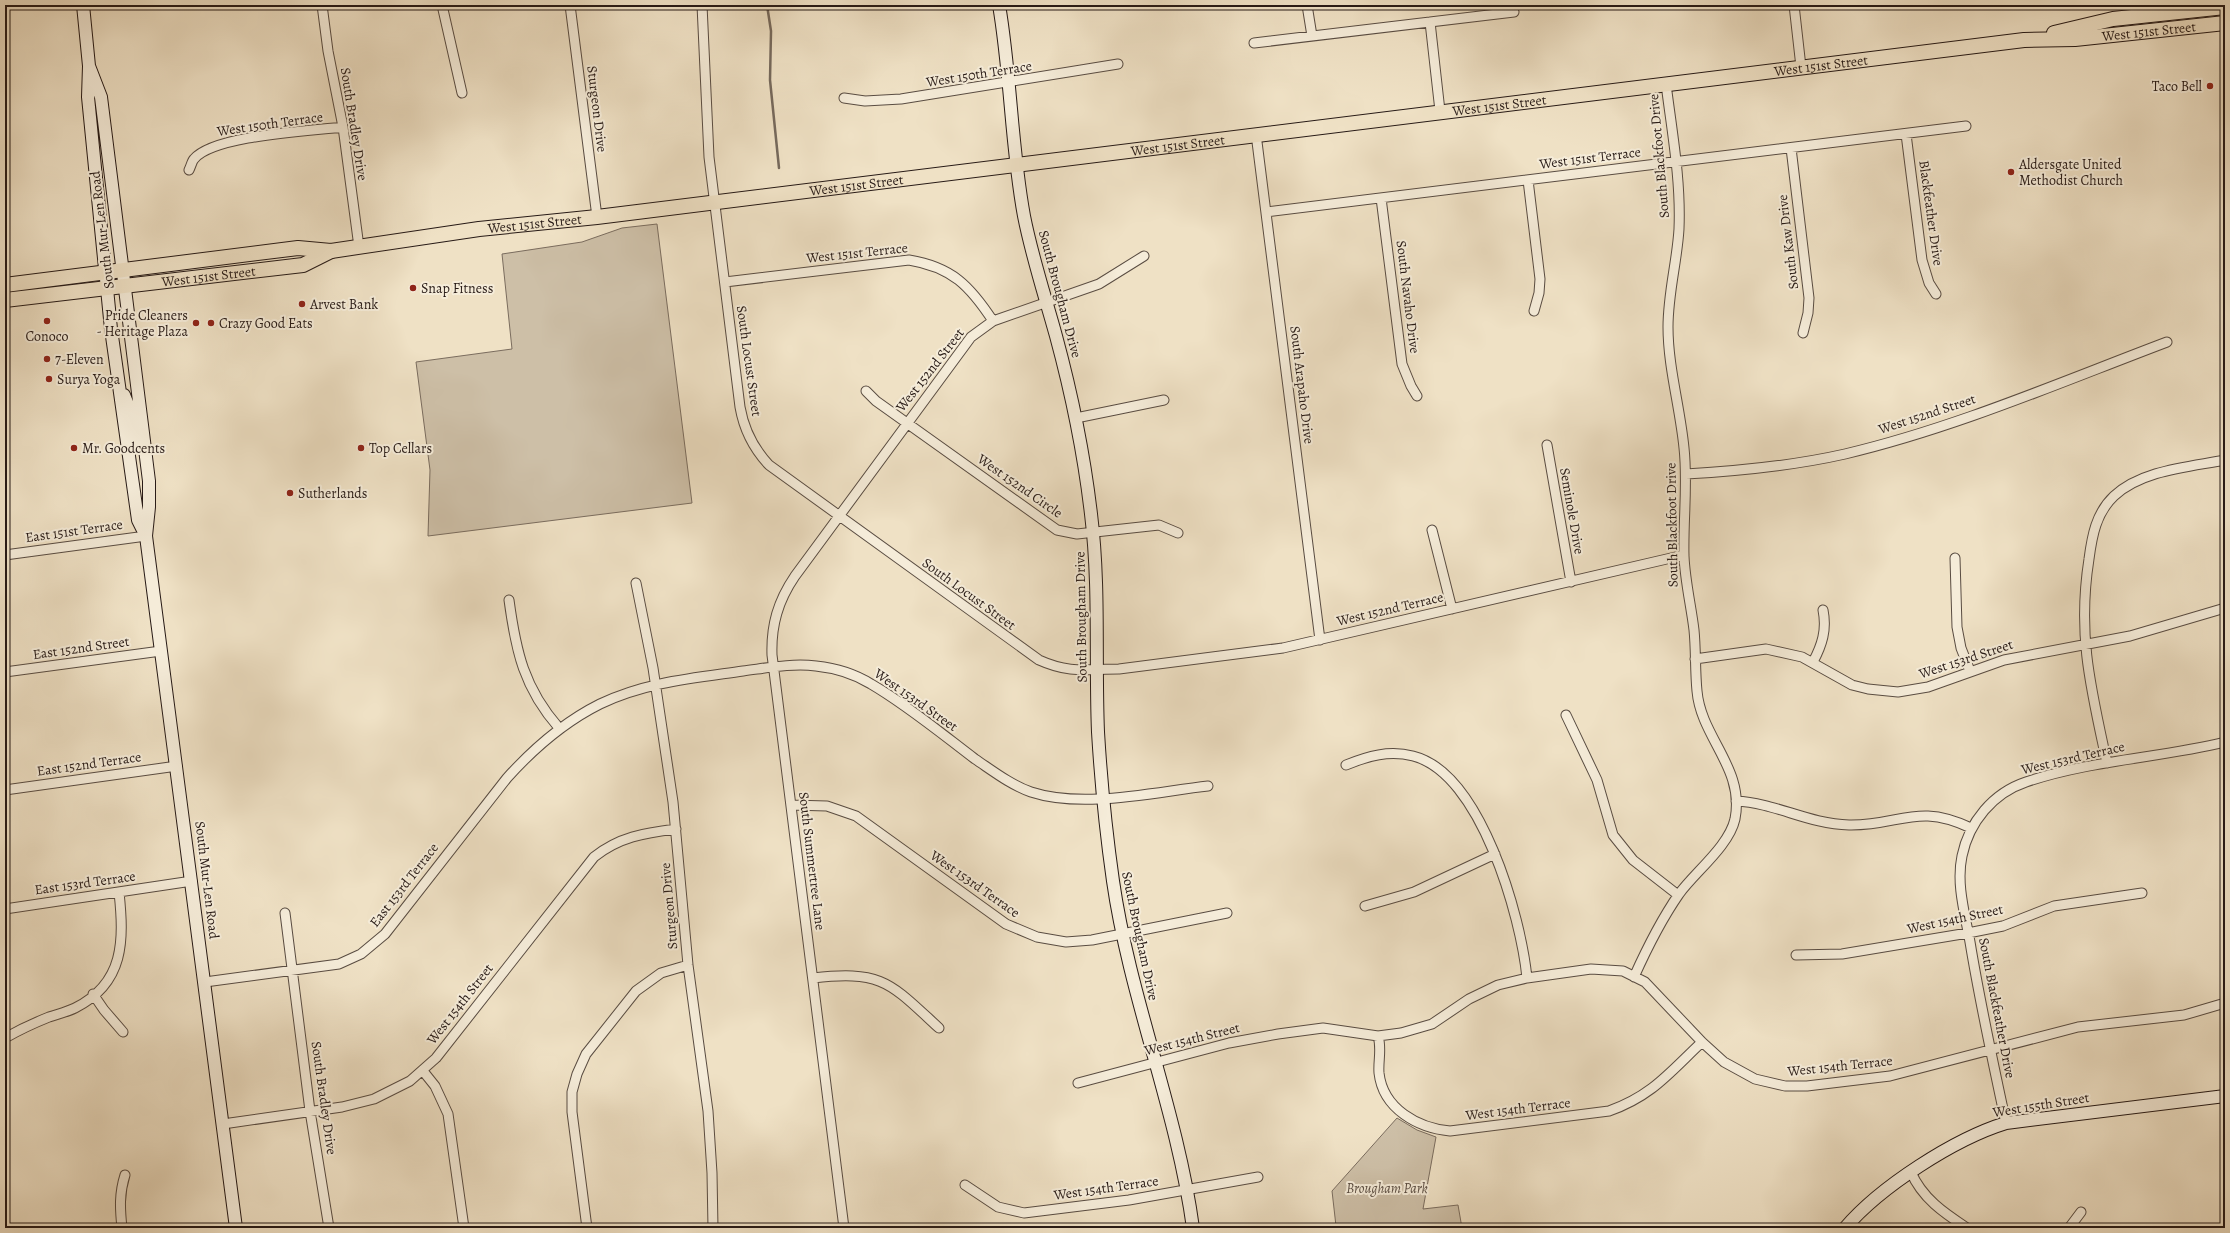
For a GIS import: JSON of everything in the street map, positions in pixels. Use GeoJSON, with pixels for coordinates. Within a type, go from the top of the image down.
{"type":"FeatureCollection","features":[{"type":"Feature","properties":{"kind":"main road","name":"South Mur-Len Road"},"geometry":{"type":"LineString","coordinates":[[83,5],[89,66],[88,97],[118,387],[138,520],[146,536]]}},
{"type":"Feature","properties":{"kind":"main road","name":"South Brougham Drive"},"geometry":{"type":"LineString","coordinates":[[999,5],[1024,212],[1030,247],[1055,331],[1076,418],[1085,467],[1093,532],[1097,596],[1098,732],[1102,798],[1122,934],[1187,1189],[1193,1228]]}},
{"type":"Feature","properties":{"kind":"main road","name":"West 151st Street"},"geometry":{"type":"LineString","coordinates":[[2024,40],[2113,19],[2225,7]]}},
{"type":"Feature","properties":{"kind":"main road"},"geometry":{"type":"LineString","coordinates":[[2062,39],[2108,30],[2113,19]]}},
{"type":"Feature","properties":{"kind":"main road","name":"West 151st Street"},"geometry":{"type":"LineString","coordinates":[[5,285],[298,248],[331,251],[479,229],[597,217],[1018,163],[2024,40],[2062,39],[2225,23]]}},
{"type":"Feature","properties":{"kind":"main road","name":"South Mur-Len Road"},"geometry":{"type":"LineString","coordinates":[[89,66],[101,97],[123,270],[149,480],[146,536],[236,1228]]}},
{"type":"Feature","properties":{"kind":"main road","name":"West 151st Street"},"geometry":{"type":"LineString","coordinates":[[5,300],[303,265],[331,251]]}},
{"type":"Feature","properties":{"kind":"main road"},"geometry":{"type":"LineString","coordinates":[[118,387],[130,410],[135,443],[144,448]]}},
{"type":"Feature","properties":{"kind":"main road","name":"West 155th Street"},"geometry":{"type":"LineString","coordinates":[[1845,1228],[1878,1196],[1912,1172],[1972,1135],[2006,1123],[2225,1096]]}},
{"type":"Feature","properties":{"kind":"street","name":"South Bradley Drive"},"geometry":{"type":"LineString","coordinates":[[322,5],[328,51],[343,127],[359,247]]}},
{"type":"Feature","properties":{"kind":"street"},"geometry":{"type":"LineString","coordinates":[[442,5],[462,93]]}},
{"type":"Feature","properties":{"kind":"street","name":"Sturgeon Drive"},"geometry":{"type":"LineString","coordinates":[[570,5],[597,217]]}},
{"type":"Feature","properties":{"kind":"street","name":"South Locust Street"},"geometry":{"type":"LineString","coordinates":[[702,5],[706,117],[714,202],[740,407],[747,434],[757,452],[769,465],[1039,660],[1066,670],[1088,671],[1098,669]]}},
{"type":"Feature","properties":{"kind":"street"},"geometry":{"type":"LineString","coordinates":[[1306,5],[1312,36]]}},
{"type":"Feature","properties":{"kind":"street"},"geometry":{"type":"LineString","coordinates":[[1794,5],[1801,67]]}},
{"type":"Feature","properties":{"kind":"street"},"geometry":{"type":"LineString","coordinates":[[1254,43],[1514,12]]}},
{"type":"Feature","properties":{"kind":"street"},"geometry":{"type":"LineString","coordinates":[[1430,22],[1440,111]]}},
{"type":"Feature","properties":{"kind":"street","name":"West 150th Terrace"},"geometry":{"type":"LineString","coordinates":[[844,98],[888,101],[1008,84],[1118,64]]}},
{"type":"Feature","properties":{"kind":"street","name":"South Blackfoot Drive"},"geometry":{"type":"LineString","coordinates":[[1634,977],[1653,936],[1678,895],[1726,838],[1734,820],[1736,800],[1730,769],[1725,757],[1706,726],[1697,694],[1695,659],[1684,555],[1686,474],[1668,328],[1669,299],[1679,229],[1679,199],[1666,84]]}},
{"type":"Feature","properties":{"kind":"street","name":"West 151st Terrace"},"geometry":{"type":"LineString","coordinates":[[1266,212],[1966,126]]}},
{"type":"Feature","properties":{"kind":"street","name":"West 150th Terrace"},"geometry":{"type":"LineString","coordinates":[[189,170],[193,159],[203,151],[222,143],[343,127]]}},
{"type":"Feature","properties":{"kind":"street","name":"South Arapaho Drive"},"geometry":{"type":"LineString","coordinates":[[1256,134],[1320,640]]}},
{"type":"Feature","properties":{"kind":"street","name":"Blackfeather Drive"},"geometry":{"type":"LineString","coordinates":[[1906,134],[1922,260],[1929,283],[1936,294]]}},
{"type":"Feature","properties":{"kind":"street","name":"South Kaw Drive"},"geometry":{"type":"LineString","coordinates":[[1791,148],[1809,298],[1808,313],[1803,333]]}},
{"type":"Feature","properties":{"kind":"street"},"geometry":{"type":"LineString","coordinates":[[1528,180],[1540,279],[1539,293],[1534,311]]}},
{"type":"Feature","properties":{"kind":"street","name":"South Navaho Drive"},"geometry":{"type":"LineString","coordinates":[[1381,198],[1402,364],[1417,396]]}},
{"type":"Feature","properties":{"kind":"street","name":"West 152nd Street"},"geometry":{"type":"LineString","coordinates":[[839,516],[970,337],[993,321],[1099,284],[1144,256]]}},
{"type":"Feature","properties":{"kind":"street","name":"West 151st Terrace"},"geometry":{"type":"LineString","coordinates":[[725,282],[909,260],[937,267],[960,280],[980,300],[993,321]]}},
{"type":"Feature","properties":{"kind":"street","name":"West 152nd Street"},"geometry":{"type":"LineString","coordinates":[[1686,474],[1730,471],[1807,462],[1899,440],[1963,418],[2167,342]]}},
{"type":"Feature","properties":{"kind":"street","name":"West 152nd Circle"},"geometry":{"type":"LineString","coordinates":[[866,391],[1058,530],[1077,534],[1159,525],[1178,533]]}},
{"type":"Feature","properties":{"kind":"street"},"geometry":{"type":"LineString","coordinates":[[1076,418],[1164,400]]}},
{"type":"Feature","properties":{"kind":"street","name":"Seminole Drive"},"geometry":{"type":"LineString","coordinates":[[1547,445],[1571,582]]}},
{"type":"Feature","properties":{"kind":"street"},"geometry":{"type":"LineString","coordinates":[[2107,763],[2088,676],[2085,644],[2084,586],[2095,525],[2103,509],[2114,496],[2138,480],[2178,469],[2225,460]]}},
{"type":"Feature","properties":{"kind":"street","name":"South Summertree Lane"},"geometry":{"type":"LineString","coordinates":[[839,516],[791,582],[779,605],[771,639],[773,667],[844,1228]]}},
{"type":"Feature","properties":{"kind":"street"},"geometry":{"type":"LineString","coordinates":[[1432,530],[1452,609]]}},
{"type":"Feature","properties":{"kind":"street","name":"East 151st Terrace"},"geometry":{"type":"LineString","coordinates":[[5,555],[146,536]]}},
{"type":"Feature","properties":{"kind":"street","name":"West 152nd Terrace"},"geometry":{"type":"LineString","coordinates":[[1098,669],[1119,669],[1244,653],[1320,640],[1684,555]]}},
{"type":"Feature","properties":{"kind":"street"},"geometry":{"type":"LineString","coordinates":[[1955,558],[1957,627],[1961,648],[1970,671]]}},
{"type":"Feature","properties":{"kind":"street","name":"Sturgeon Drive"},"geometry":{"type":"LineString","coordinates":[[636,583],[646,626],[656,684],[676,829],[688,965],[708,1111],[712,1172],[713,1228]]}},
{"type":"Feature","properties":{"kind":"street"},"geometry":{"type":"LineString","coordinates":[[509,600],[517,652],[527,679],[541,707],[559,728]]}},
{"type":"Feature","properties":{"kind":"street","name":"West 153rd Street"},"geometry":{"type":"LineString","coordinates":[[1695,659],[1766,649],[1790,653],[1813,662],[1838,679],[1852,685],[1885,692],[1898,692],[1928,687],[2004,660],[2155,630],[2225,608]]}},
{"type":"Feature","properties":{"kind":"street"},"geometry":{"type":"LineString","coordinates":[[1813,662],[1822,645],[1824,635],[1823,610]]}},
{"type":"Feature","properties":{"kind":"street","name":"East 152nd Street"},"geometry":{"type":"LineString","coordinates":[[5,672],[161,651]]}},
{"type":"Feature","properties":{"kind":"street","name":"West 153rd Street"},"geometry":{"type":"LineString","coordinates":[[577,717],[600,704],[633,690],[656,684],[773,667],[816,666],[837,670],[857,677],[881,691],[1011,783],[1046,796],[1069,800],[1102,798],[1208,786]]}},
{"type":"Feature","properties":{"kind":"street"},"geometry":{"type":"LineString","coordinates":[[1566,715],[1597,780],[1613,835],[1632,860],[1678,895]]}},
{"type":"Feature","properties":{"kind":"street","name":"East 153rd Terrace"},"geometry":{"type":"LineString","coordinates":[[205,982],[293,971],[347,961],[361,954],[385,934],[507,778],[529,754],[559,728],[577,717]]}},
{"type":"Feature","properties":{"kind":"street","name":"West 153rd Terrace"},"geometry":{"type":"LineString","coordinates":[[1971,828],[1992,802],[2010,789],[2026,782],[2107,763],[2225,742]]}},
{"type":"Feature","properties":{"kind":"street"},"geometry":{"type":"LineString","coordinates":[[1346,765],[1368,755],[1384,753],[1415,756],[1440,770],[1452,781],[1487,836],[1509,890],[1522,937],[1527,978]]}},
{"type":"Feature","properties":{"kind":"street","name":"East 152nd Terrace"},"geometry":{"type":"LineString","coordinates":[[5,790],[177,766]]}},
{"type":"Feature","properties":{"kind":"street"},"geometry":{"type":"LineString","coordinates":[[1736,800],[1760,803],[1818,822],[1835,824],[1879,824],[1919,814],[1946,818],[1971,828]]}},
{"type":"Feature","properties":{"kind":"street","name":"West 153rd Terrace"},"geometry":{"type":"LineString","coordinates":[[791,806],[827,806],[856,816],[1006,924],[1025,933],[1066,942],[1122,934],[1227,913]]}},
{"type":"Feature","properties":{"kind":"street","name":"South Blackfeather Drive"},"geometry":{"type":"LineString","coordinates":[[1971,828],[1964,847],[1959,874],[1968,933],[2006,1123]]}},
{"type":"Feature","properties":{"kind":"street","name":"West 154th Street"},"geometry":{"type":"LineString","coordinates":[[223,1124],[342,1107],[374,1099],[394,1091],[423,1071],[436,1058],[594,857],[606,848],[633,835],[676,829]]}},
{"type":"Feature","properties":{"kind":"street"},"geometry":{"type":"LineString","coordinates":[[1365,906],[1414,892],[1495,854]]}},
{"type":"Feature","properties":{"kind":"street","name":"East 153rd Terrace"},"geometry":{"type":"LineString","coordinates":[[5,909],[192,882]]}},
{"type":"Feature","properties":{"kind":"street"},"geometry":{"type":"LineString","coordinates":[[5,1038],[40,1021],[75,1008],[105,984],[115,967],[120,952],[122,926],[119,892]]}},
{"type":"Feature","properties":{"kind":"street","name":"West 154th Street"},"geometry":{"type":"LineString","coordinates":[[1796,955],[1842,954],[1968,933],[2002,926],[2054,906],[2142,893]]}},
{"type":"Feature","properties":{"kind":"street"},"geometry":{"type":"LineString","coordinates":[[285,913],[293,971]]}},
{"type":"Feature","properties":{"kind":"street"},"geometry":{"type":"LineString","coordinates":[[586,1228],[572,1112],[572,1092],[577,1074],[586,1054],[636,991],[661,973],[688,965]]}},
{"type":"Feature","properties":{"kind":"street"},"geometry":{"type":"LineString","coordinates":[[1378,1036],[1401,1033],[1432,1024],[1483,991],[1498,985],[1527,978],[1600,968],[1623,971],[1645,982],[1702,1042]]}},
{"type":"Feature","properties":{"kind":"street","name":"South Bradley Drive"},"geometry":{"type":"LineString","coordinates":[[293,971],[310,1111],[329,1228]]}},
{"type":"Feature","properties":{"kind":"street"},"geometry":{"type":"LineString","coordinates":[[813,978],[851,974],[867,976],[882,981],[904,996],[939,1028]]}},
{"type":"Feature","properties":{"kind":"street"},"geometry":{"type":"LineString","coordinates":[[93,994],[104,1010],[123,1032]]}},
{"type":"Feature","properties":{"kind":"street","name":"West 154th Terrace"},"geometry":{"type":"LineString","coordinates":[[1378,1036],[1381,1045],[1379,1072],[1388,1097],[1395,1107],[1414,1122],[1433,1129],[1450,1131],[1609,1111],[1627,1105],[1650,1092],[1702,1042],[1724,1062],[1741,1073],[1755,1079],[1785,1086],[1807,1086],[1890,1076],[2078,1027],[2184,1015],[2225,1003]]}},
{"type":"Feature","properties":{"kind":"street","name":"West 154th Street"},"geometry":{"type":"LineString","coordinates":[[1078,1083],[1229,1043],[1314,1029],[1335,1029],[1378,1036]]}},
{"type":"Feature","properties":{"kind":"street"},"geometry":{"type":"LineString","coordinates":[[423,1071],[435,1086],[448,1114],[464,1228]]}},
{"type":"Feature","properties":{"kind":"street"},"geometry":{"type":"LineString","coordinates":[[1912,1172],[1921,1190],[1934,1204],[1967,1228]]}},
{"type":"Feature","properties":{"kind":"street"},"geometry":{"type":"LineString","coordinates":[[122,1228],[120,1190],[125,1175]]}},
{"type":"Feature","properties":{"kind":"street","name":"West 154th Terrace"},"geometry":{"type":"LineString","coordinates":[[965,1185],[998,1208],[1024,1213],[1129,1200],[1258,1177]]}},
{"type":"Feature","properties":{"kind":"street"},"geometry":{"type":"LineString","coordinates":[[2069,1228],[2081,1212]]}},
{"type":"Feature","properties":{"kind":"green space"},"geometry":{"type":"Polygon","coordinates":[[[657,224],[692,503],[428,536],[430,470],[416,362],[512,349],[502,254],[582,242],[622,228],[657,224]]]}},
{"type":"Feature","properties":{"kind":"green space","name":"Brougham Park"},"geometry":{"type":"Polygon","coordinates":[[[1397,1118],[1417,1130],[1436,1137],[1423,1209],[1458,1205],[1462,1228],[1326,1228],[1336,1226],[1332,1191],[1397,1118]]]}},
{"type":"Feature","properties":{"kind":"waterway"},"geometry":{"type":"LineString","coordinates":[[767,5],[771,31],[770,80],[779,168]]}},
{"type":"Feature","properties":{"kind":"place","name":"Taco Bell"},"geometry":{"type":"Point","coordinates":[2210,86]}},
{"type":"Feature","properties":{"kind":"place","name":"Aldersgate United Methodist Church"},"geometry":{"type":"Point","coordinates":[2011,172]}},
{"type":"Feature","properties":{"kind":"place","name":"Snap Fitness"},"geometry":{"type":"Point","coordinates":[413,288]}},
{"type":"Feature","properties":{"kind":"place","name":"Arvest Bank"},"geometry":{"type":"Point","coordinates":[302,304]}},
{"type":"Feature","properties":{"kind":"place","name":"Conoco"},"geometry":{"type":"Point","coordinates":[47,321]}},
{"type":"Feature","properties":{"kind":"place","name":"Pride Cleaners - Heritage Plaza"},"geometry":{"type":"Point","coordinates":[196,323]}},
{"type":"Feature","properties":{"kind":"place","name":"Crazy Good Eats"},"geometry":{"type":"Point","coordinates":[211,323]}},
{"type":"Feature","properties":{"kind":"place","name":"7-Eleven"},"geometry":{"type":"Point","coordinates":[47,359]}},
{"type":"Feature","properties":{"kind":"place","name":"Surya Yoga"},"geometry":{"type":"Point","coordinates":[49,379]}},
{"type":"Feature","properties":{"kind":"place","name":"Mr. Goodcents"},"geometry":{"type":"Point","coordinates":[74,448]}},
{"type":"Feature","properties":{"kind":"place","name":"Top Cellars"},"geometry":{"type":"Point","coordinates":[361,448]}},
{"type":"Feature","properties":{"kind":"place","name":"Sutherlands"},"geometry":{"type":"Point","coordinates":[290,493]}}]}
